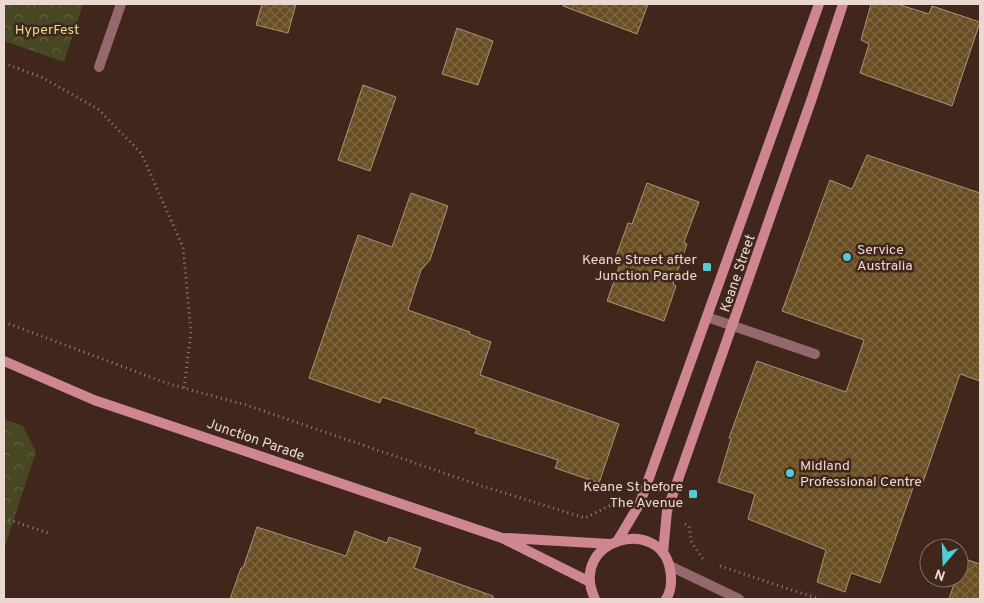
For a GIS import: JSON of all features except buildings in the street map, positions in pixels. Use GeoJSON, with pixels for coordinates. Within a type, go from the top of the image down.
{"type":"FeatureCollection","features":[{"type":"Feature","properties":{"kind":"street"},"geometry":{"type":"LineString","coordinates":[[99,67],[121,4]]}},
{"type":"Feature","properties":{"kind":"street","name":"Keane Street"},"geometry":{"type":"LineString","coordinates":[[590,582],[592,564],[602,550],[614,542],[640,503],[819,4]]}},
{"type":"Feature","properties":{"kind":"street","name":"Keane Street"},"geometry":{"type":"LineString","coordinates":[[663,553],[667,511],[733,326],[843,4]]}},
{"type":"Feature","properties":{"kind":"street"},"geometry":{"type":"LineString","coordinates":[[707,317],[815,354]]}},
{"type":"Feature","properties":{"kind":"street","name":"Junction Parade"},"geometry":{"type":"LineString","coordinates":[[4,361],[94,400],[502,538],[590,582]]}},
{"type":"Feature","properties":{"kind":"street","name":"Junction Parade"},"geometry":{"type":"LineString","coordinates":[[502,538],[614,542],[630,538],[642,540],[653,545],[663,553]]}},
{"type":"Feature","properties":{"kind":"street"},"geometry":{"type":"LineString","coordinates":[[663,553],[670,566],[672,581],[666,599]]}},
{"type":"Feature","properties":{"kind":"street"},"geometry":{"type":"LineString","coordinates":[[670,566],[739,599]]}},
{"type":"Feature","properties":{"kind":"street"},"geometry":{"type":"LineString","coordinates":[[590,582],[595,599]]}},
{"type":"Feature","properties":{"kind":"path"},"geometry":{"type":"LineString","coordinates":[[4,63],[43,78],[98,109],[141,153],[183,247],[191,332],[184,388]]}},
{"type":"Feature","properties":{"kind":"path"},"geometry":{"type":"LineString","coordinates":[[4,322],[184,388],[246,405],[482,486],[585,518],[615,503],[636,510]]}},
{"type":"Feature","properties":{"kind":"path"},"geometry":{"type":"LineString","coordinates":[[4,518],[48,533]]}},
{"type":"Feature","properties":{"kind":"path"},"geometry":{"type":"LineString","coordinates":[[667,519],[689,526],[691,541],[705,561]]}},
{"type":"Feature","properties":{"kind":"path"},"geometry":{"type":"LineString","coordinates":[[714,564],[818,599]]}},
{"type":"Feature","properties":{"kind":"green space","name":"HyperFest"},"geometry":{"type":"Polygon","coordinates":[[[4,4],[83,4],[64,62],[4,41],[4,4]]]}},
{"type":"Feature","properties":{"kind":"green space"},"geometry":{"type":"Polygon","coordinates":[[[4,419],[23,426],[36,452],[4,549],[4,419]]]}},
{"type":"Feature","properties":{"kind":"place","name":"Service Australia"},"geometry":{"type":"Point","coordinates":[847,257]}},
{"type":"Feature","properties":{"kind":"place","name":"Keane Street after Junction Parade"},"geometry":{"type":"Point","coordinates":[707,267]}},
{"type":"Feature","properties":{"kind":"place","name":"Midland Professional Centre"},"geometry":{"type":"Point","coordinates":[790,473]}},
{"type":"Feature","properties":{"kind":"place","name":"Keane St before The Avenue"},"geometry":{"type":"Point","coordinates":[693,494]}}]}
